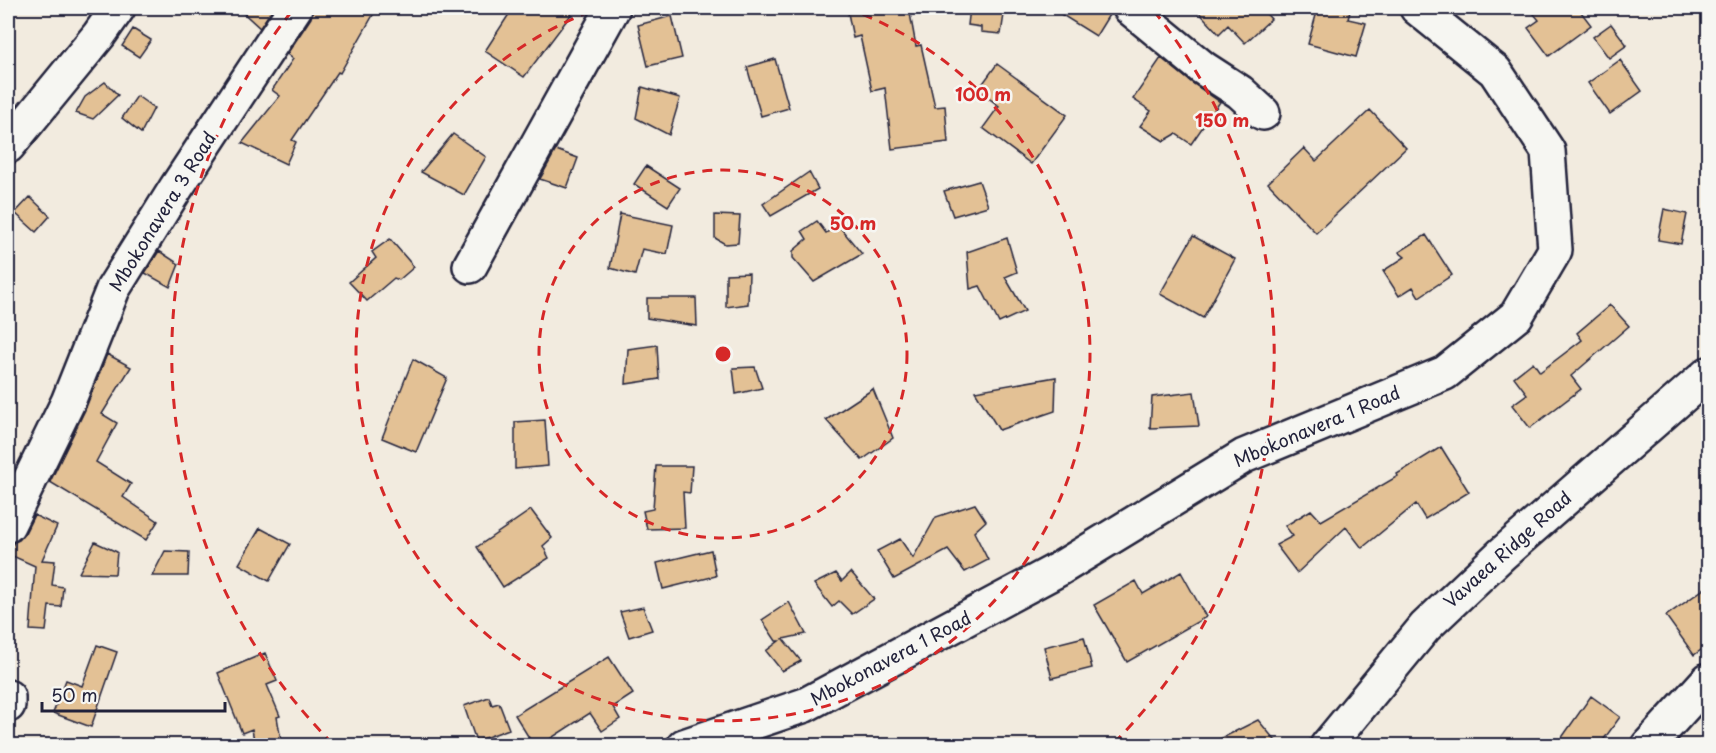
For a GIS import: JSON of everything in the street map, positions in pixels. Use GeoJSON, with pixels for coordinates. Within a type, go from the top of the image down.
{"type":"FeatureCollection","features":[{"type":"Feature","properties":{"kind":"street"},"geometry":{"type":"LineString","coordinates":[[8,146],[93,21],[118,8]]}},
{"type":"Feature","properties":{"kind":"street","name":"Mbokonavera 3 Road"},"geometry":{"type":"LineString","coordinates":[[8,525],[68,402],[113,289],[176,188],[295,8]]}},
{"type":"Feature","properties":{"kind":"street"},"geometry":{"type":"LineString","coordinates":[[470,266],[613,8]]}},
{"type":"Feature","properties":{"kind":"street"},"geometry":{"type":"LineString","coordinates":[[1130,8],[1203,68],[1240,92],[1263,113]]}},
{"type":"Feature","properties":{"kind":"street","name":"Mbokonavera 1 Road"},"geometry":{"type":"LineString","coordinates":[[684,746],[805,705],[1059,569],[1244,456],[1445,373],[1515,316],[1554,250],[1548,151],[1495,70],[1417,8]]}},
{"type":"Feature","properties":{"kind":"street","name":"Vavaea Ridge Road"},"geometry":{"type":"LineString","coordinates":[[1327,746],[1425,627],[1502,554],[1708,374]]}},
{"type":"Feature","properties":{"kind":"street"},"geometry":{"type":"LineString","coordinates":[[1648,746],[1708,680]]}},
{"type":"Feature","properties":{"kind":"street"},"geometry":{"type":"LineString","coordinates":[[8,697],[8,705]]}},
{"type":"Feature","properties":{"kind":"building"},"geometry":{"type":"Polygon","coordinates":[[[238,8],[273,8],[260,28],[238,8]]]}},
{"type":"Feature","properties":{"kind":"building"},"geometry":{"type":"Polygon","coordinates":[[[313,8],[377,8],[340,73],[338,72],[292,140],[296,142],[286,164],[242,143],[280,96],[272,90],[293,59],[287,54],[311,18],[313,8]]]}},
{"type":"Feature","properties":{"kind":"building"},"geometry":{"type":"Polygon","coordinates":[[[513,8],[576,8],[524,77],[485,51],[513,8]]]}},
{"type":"Feature","properties":{"kind":"building"},"geometry":{"type":"Polygon","coordinates":[[[847,8],[909,8],[916,46],[921,45],[935,107],[945,106],[948,142],[892,149],[885,88],[872,91],[860,36],[853,38],[847,8]]]}},
{"type":"Feature","properties":{"kind":"building"},"geometry":{"type":"Polygon","coordinates":[[[970,8],[1005,8],[1001,34],[981,32],[981,27],[968,25],[970,8]]]}},
{"type":"Feature","properties":{"kind":"building"},"geometry":{"type":"Polygon","coordinates":[[[1051,8],[1112,8],[1112,10],[1096,36],[1051,8]]]}},
{"type":"Feature","properties":{"kind":"building"},"geometry":{"type":"Polygon","coordinates":[[[1195,8],[1261,8],[1271,19],[1245,43],[1228,25],[1219,34],[1195,8]]]}},
{"type":"Feature","properties":{"kind":"building"},"geometry":{"type":"Polygon","coordinates":[[[1318,8],[1351,8],[1348,19],[1366,23],[1356,57],[1308,44],[1318,8]]]}},
{"type":"Feature","properties":{"kind":"building"},"geometry":{"type":"Polygon","coordinates":[[[1529,8],[1578,8],[1591,25],[1549,56],[1528,28],[1539,20],[1529,8]]]}},
{"type":"Feature","properties":{"kind":"building"},"geometry":{"type":"Polygon","coordinates":[[[672,16],[682,58],[648,66],[638,25],[672,16]]]}},
{"type":"Feature","properties":{"kind":"building"},"geometry":{"type":"Polygon","coordinates":[[[1611,24],[1627,45],[1609,58],[1593,37],[1611,24]]]}},
{"type":"Feature","properties":{"kind":"building"},"geometry":{"type":"Polygon","coordinates":[[[133,29],[151,40],[139,57],[122,46],[133,29]]]}},
{"type":"Feature","properties":{"kind":"building"},"geometry":{"type":"Polygon","coordinates":[[[1161,58],[1220,102],[1191,144],[1176,134],[1164,141],[1140,126],[1151,111],[1133,99],[1161,58]]]}},
{"type":"Feature","properties":{"kind":"building"},"geometry":{"type":"Polygon","coordinates":[[[775,59],[789,108],[761,116],[747,67],[775,59]]]}},
{"type":"Feature","properties":{"kind":"building"},"geometry":{"type":"Polygon","coordinates":[[[1620,60],[1642,91],[1610,114],[1588,83],[1620,60]]]}},
{"type":"Feature","properties":{"kind":"building"},"geometry":{"type":"Polygon","coordinates":[[[997,64],[1067,115],[1031,164],[983,128],[999,106],[978,90],[997,64]]]}},
{"type":"Feature","properties":{"kind":"building"},"geometry":{"type":"Polygon","coordinates":[[[105,82],[118,95],[93,119],[76,113],[85,97],[105,82]]]}},
{"type":"Feature","properties":{"kind":"building"},"geometry":{"type":"Polygon","coordinates":[[[642,87],[680,98],[669,135],[636,118],[642,87]]]}},
{"type":"Feature","properties":{"kind":"building"},"geometry":{"type":"Polygon","coordinates":[[[137,96],[154,108],[141,133],[122,118],[137,96]]]}},
{"type":"Feature","properties":{"kind":"building"},"geometry":{"type":"Polygon","coordinates":[[[1370,110],[1406,148],[1316,233],[1268,183],[1304,148],[1316,161],[1370,110]]]}},
{"type":"Feature","properties":{"kind":"building"},"geometry":{"type":"Polygon","coordinates":[[[453,134],[486,157],[464,195],[421,172],[453,134]]]}},
{"type":"Feature","properties":{"kind":"building"},"geometry":{"type":"Polygon","coordinates":[[[556,150],[578,158],[567,188],[540,179],[556,150]]]}},
{"type":"Feature","properties":{"kind":"building"},"geometry":{"type":"Polygon","coordinates":[[[646,166],[680,188],[668,206],[634,184],[646,166]]]}},
{"type":"Feature","properties":{"kind":"building"},"geometry":{"type":"Polygon","coordinates":[[[809,172],[818,189],[771,216],[763,204],[809,172]]]}},
{"type":"Feature","properties":{"kind":"building"},"geometry":{"type":"Polygon","coordinates":[[[979,181],[988,206],[953,216],[944,191],[979,181]]]}},
{"type":"Feature","properties":{"kind":"building"},"geometry":{"type":"Polygon","coordinates":[[[30,197],[50,216],[36,232],[15,213],[30,197]]]}},
{"type":"Feature","properties":{"kind":"building"},"geometry":{"type":"Polygon","coordinates":[[[1664,209],[1687,214],[1681,244],[1658,240],[1664,209]]]}},
{"type":"Feature","properties":{"kind":"building"},"geometry":{"type":"Polygon","coordinates":[[[620,214],[673,225],[667,254],[642,249],[635,275],[610,268],[620,214]]]}},
{"type":"Feature","properties":{"kind":"building"},"geometry":{"type":"Polygon","coordinates":[[[715,215],[740,216],[738,243],[725,244],[715,238],[715,215]]]}},
{"type":"Feature","properties":{"kind":"building"},"geometry":{"type":"Polygon","coordinates":[[[817,221],[826,233],[838,225],[862,254],[814,282],[793,258],[793,251],[807,239],[802,231],[817,221]]]}},
{"type":"Feature","properties":{"kind":"building"},"geometry":{"type":"Polygon","coordinates":[[[1426,235],[1452,275],[1419,297],[1413,287],[1399,296],[1383,271],[1405,257],[1399,252],[1426,235]]]}},
{"type":"Feature","properties":{"kind":"building"},"geometry":{"type":"Polygon","coordinates":[[[1193,236],[1235,259],[1203,318],[1160,294],[1193,236]]]}},
{"type":"Feature","properties":{"kind":"building"},"geometry":{"type":"Polygon","coordinates":[[[1007,238],[1017,272],[1005,277],[1025,311],[999,323],[980,286],[970,289],[967,252],[1007,238]]]}},
{"type":"Feature","properties":{"kind":"building"},"geometry":{"type":"Polygon","coordinates":[[[390,239],[414,267],[399,280],[394,278],[367,301],[349,282],[376,258],[372,252],[390,239]]]}},
{"type":"Feature","properties":{"kind":"building"},"geometry":{"type":"Polygon","coordinates":[[[159,251],[179,264],[170,287],[145,273],[159,251]]]}},
{"type":"Feature","properties":{"kind":"building"},"geometry":{"type":"Polygon","coordinates":[[[749,273],[748,304],[726,307],[726,274],[749,273]]]}},
{"type":"Feature","properties":{"kind":"building"},"geometry":{"type":"Polygon","coordinates":[[[647,298],[696,298],[697,326],[647,318],[647,298]]]}},
{"type":"Feature","properties":{"kind":"building"},"geometry":{"type":"Polygon","coordinates":[[[1610,305],[1629,326],[1571,376],[1581,389],[1530,428],[1512,405],[1527,394],[1514,377],[1533,362],[1540,372],[1582,340],[1577,333],[1610,305]]]}},
{"type":"Feature","properties":{"kind":"building"},"geometry":{"type":"Polygon","coordinates":[[[657,345],[659,379],[626,384],[628,349],[657,345]]]}},
{"type":"Feature","properties":{"kind":"building"},"geometry":{"type":"Polygon","coordinates":[[[107,354],[131,367],[102,414],[117,423],[96,462],[131,484],[123,497],[158,521],[146,540],[50,482],[85,410],[107,354]]]}},
{"type":"Feature","properties":{"kind":"building"},"geometry":{"type":"Polygon","coordinates":[[[413,359],[447,378],[416,452],[382,438],[413,359]]]}},
{"type":"Feature","properties":{"kind":"building"},"geometry":{"type":"Polygon","coordinates":[[[755,367],[762,388],[736,394],[733,368],[755,367]]]}},
{"type":"Feature","properties":{"kind":"building"},"geometry":{"type":"Polygon","coordinates":[[[1056,377],[1055,411],[999,430],[975,391],[1056,377]]]}},
{"type":"Feature","properties":{"kind":"building"},"geometry":{"type":"Polygon","coordinates":[[[873,389],[893,438],[862,460],[826,420],[873,389]]]}},
{"type":"Feature","properties":{"kind":"building"},"geometry":{"type":"Polygon","coordinates":[[[1194,392],[1199,426],[1150,428],[1152,397],[1194,392]]]}},
{"type":"Feature","properties":{"kind":"building"},"geometry":{"type":"Polygon","coordinates":[[[545,420],[548,466],[515,469],[515,422],[545,420]]]}},
{"type":"Feature","properties":{"kind":"building"},"geometry":{"type":"Polygon","coordinates":[[[1441,447],[1469,492],[1425,519],[1416,504],[1362,548],[1346,527],[1297,573],[1276,545],[1293,536],[1285,526],[1311,510],[1321,521],[1398,476],[1397,474],[1441,447]]]}},
{"type":"Feature","properties":{"kind":"building"},"geometry":{"type":"Polygon","coordinates":[[[656,466],[692,466],[690,493],[683,492],[685,528],[647,529],[643,511],[653,509],[656,466]]]}},
{"type":"Feature","properties":{"kind":"building"},"geometry":{"type":"Polygon","coordinates":[[[975,504],[986,521],[974,532],[988,560],[965,572],[948,550],[894,579],[877,551],[900,539],[913,558],[936,517],[975,504]]]}},
{"type":"Feature","properties":{"kind":"building"},"geometry":{"type":"Polygon","coordinates":[[[531,510],[552,538],[543,546],[549,558],[503,587],[477,547],[531,510]]]}},
{"type":"Feature","properties":{"kind":"building"},"geometry":{"type":"Polygon","coordinates":[[[34,515],[57,526],[42,560],[55,561],[52,585],[63,587],[61,607],[49,606],[46,631],[30,630],[35,566],[8,554],[14,542],[25,533],[34,515]]]}},
{"type":"Feature","properties":{"kind":"building"},"geometry":{"type":"Polygon","coordinates":[[[260,528],[290,544],[269,581],[239,564],[260,528]]]}},
{"type":"Feature","properties":{"kind":"building"},"geometry":{"type":"Polygon","coordinates":[[[95,542],[117,552],[115,574],[79,573],[95,542]]]}},
{"type":"Feature","properties":{"kind":"building"},"geometry":{"type":"Polygon","coordinates":[[[711,550],[716,576],[663,589],[657,563],[711,550]]]}},
{"type":"Feature","properties":{"kind":"building"},"geometry":{"type":"Polygon","coordinates":[[[165,551],[189,552],[188,576],[152,576],[165,551]]]}},
{"type":"Feature","properties":{"kind":"building"},"geometry":{"type":"Polygon","coordinates":[[[851,572],[874,599],[852,614],[839,601],[832,607],[814,584],[836,573],[842,581],[851,572]]]}},
{"type":"Feature","properties":{"kind":"building"},"geometry":{"type":"Polygon","coordinates":[[[1181,572],[1206,617],[1127,662],[1094,605],[1136,581],[1143,594],[1181,572]]]}},
{"type":"Feature","properties":{"kind":"building"},"geometry":{"type":"Polygon","coordinates":[[[1708,586],[1708,645],[1694,655],[1666,616],[1708,586]]]}},
{"type":"Feature","properties":{"kind":"building"},"geometry":{"type":"Polygon","coordinates":[[[789,602],[806,634],[783,639],[801,661],[782,671],[766,651],[779,641],[776,641],[762,620],[789,602]]]}},
{"type":"Feature","properties":{"kind":"building"},"geometry":{"type":"Polygon","coordinates":[[[643,607],[652,630],[629,637],[620,612],[643,607]]]}},
{"type":"Feature","properties":{"kind":"building"},"geometry":{"type":"Polygon","coordinates":[[[1084,637],[1092,668],[1052,678],[1044,647],[1084,637]]]}},
{"type":"Feature","properties":{"kind":"building"},"geometry":{"type":"Polygon","coordinates":[[[97,645],[117,652],[91,727],[53,713],[66,680],[82,686],[97,645]]]}},
{"type":"Feature","properties":{"kind":"building"},"geometry":{"type":"Polygon","coordinates":[[[265,653],[277,681],[267,685],[280,716],[277,717],[282,746],[255,746],[252,729],[242,733],[218,673],[265,653]]]}},
{"type":"Feature","properties":{"kind":"building"},"geometry":{"type":"Polygon","coordinates":[[[609,657],[633,694],[613,707],[620,719],[602,731],[590,713],[539,746],[534,746],[515,715],[609,657]]]}},
{"type":"Feature","properties":{"kind":"building"},"geometry":{"type":"Polygon","coordinates":[[[1591,696],[1620,717],[1599,746],[1556,746],[1591,696]]]}},
{"type":"Feature","properties":{"kind":"building"},"geometry":{"type":"Polygon","coordinates":[[[489,697],[492,705],[499,703],[509,729],[476,741],[464,706],[489,697]]]}},
{"type":"Feature","properties":{"kind":"building"},"geometry":{"type":"Polygon","coordinates":[[[1258,720],[1280,746],[1206,746],[1258,720]]]}}]}
